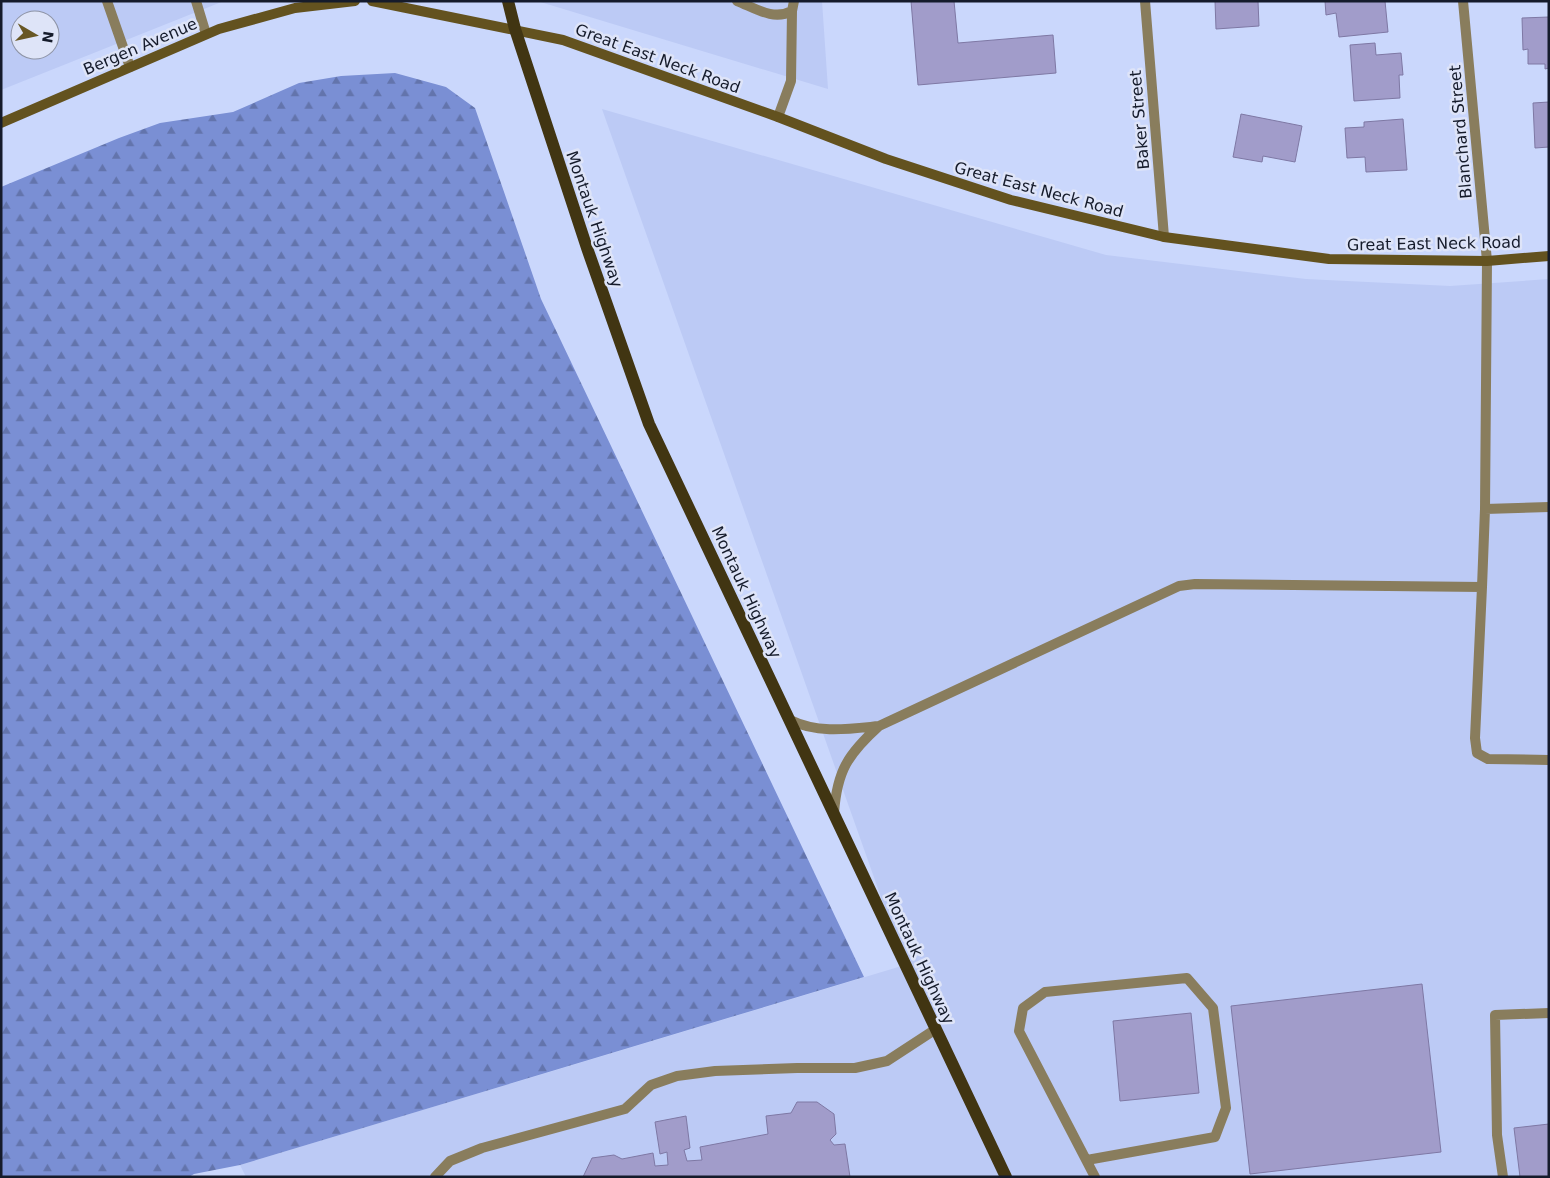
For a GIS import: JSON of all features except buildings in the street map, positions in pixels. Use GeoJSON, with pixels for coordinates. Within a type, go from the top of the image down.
{"type":"FeatureCollection","features":[{"type":"Feature","properties":{"kind":"main road","name":"Bergen Avenue"},"geometry":{"type":"LineString","coordinates":[[1,123],[219,29],[296,8],[355,1]]}},
{"type":"Feature","properties":{"kind":"main road"},"geometry":{"type":"LineString","coordinates":[[372,1],[515,30]]}},
{"type":"Feature","properties":{"kind":"main road","name":"Montauk Highway"},"geometry":{"type":"LineString","coordinates":[[508,1],[515,30],[649,424],[1006,1177]]}},
{"type":"Feature","properties":{"kind":"main road","name":"Great East Neck Road"},"geometry":{"type":"LineString","coordinates":[[515,30],[563,40],[778,117],[886,159],[1011,200],[1164,237],[1329,260],[1487,261],[1549,256]]}},
{"type":"Feature","properties":{"kind":"street"},"geometry":{"type":"LineString","coordinates":[[107,1],[130,67]]}},
{"type":"Feature","properties":{"kind":"street"},"geometry":{"type":"LineString","coordinates":[[196,1],[206,34]]}},
{"type":"Feature","properties":{"kind":"street"},"geometry":{"type":"LineString","coordinates":[[737,1],[774,15],[784,15],[793,6]]}},
{"type":"Feature","properties":{"kind":"street","name":"Baker Street"},"geometry":{"type":"LineString","coordinates":[[1145,1],[1164,237]]}},
{"type":"Feature","properties":{"kind":"street","name":"Blanchard Street"},"geometry":{"type":"LineString","coordinates":[[1463,1],[1487,261],[1485,508],[1475,738],[1477,753],[1488,759],[1549,760]]}},
{"type":"Feature","properties":{"kind":"street"},"geometry":{"type":"LineString","coordinates":[[778,117],[792,81],[793,6]]}},
{"type":"Feature","properties":{"kind":"street"},"geometry":{"type":"LineString","coordinates":[[1485,508],[1549,507]]}},
{"type":"Feature","properties":{"kind":"street"},"geometry":{"type":"LineString","coordinates":[[790,720],[802,725],[842,730],[879,726],[1179,586],[1195,584],[1482,587]]}},
{"type":"Feature","properties":{"kind":"street"},"geometry":{"type":"LineString","coordinates":[[834,813],[839,780],[846,762],[879,726]]}},
{"type":"Feature","properties":{"kind":"street"},"geometry":{"type":"LineString","coordinates":[[1087,1160],[1215,1137],[1226,1108],[1213,1008],[1187,978],[1045,992],[1023,1008],[1019,1030],[1095,1177]]}},
{"type":"Feature","properties":{"kind":"street"},"geometry":{"type":"LineString","coordinates":[[1503,1177],[1497,1135],[1495,1015],[1549,1013]]}},
{"type":"Feature","properties":{"kind":"street"},"geometry":{"type":"LineString","coordinates":[[434,1177],[450,1161],[482,1148],[625,1109],[651,1085],[677,1076],[715,1071],[855,1068],[887,1061],[936,1029]]}},
{"type":"Feature","properties":{"kind":"shaded area"},"geometry":{"type":"Polygon","coordinates":[[[1,1],[224,1],[1,90],[1,1]]]}},
{"type":"Feature","properties":{"kind":"shaded area"},"geometry":{"type":"Polygon","coordinates":[[[537,1],[822,1],[828,89],[537,1]]]}},
{"type":"Feature","properties":{"kind":"shaded area"},"geometry":{"type":"Polygon","coordinates":[[[602,109],[1106,255],[1306,279],[1450,286],[1549,279],[1549,1177],[246,1177],[240,1165],[905,965],[602,109]]]}},
{"type":"Feature","properties":{"kind":"green space"},"geometry":{"type":"Polygon","coordinates":[[[395,73],[446,87],[475,108],[541,299],[864,977],[240,1165],[194,1174],[189,1177],[1,1177],[1,187],[160,123],[233,112],[299,83],[341,76],[395,73]]]}}]}
